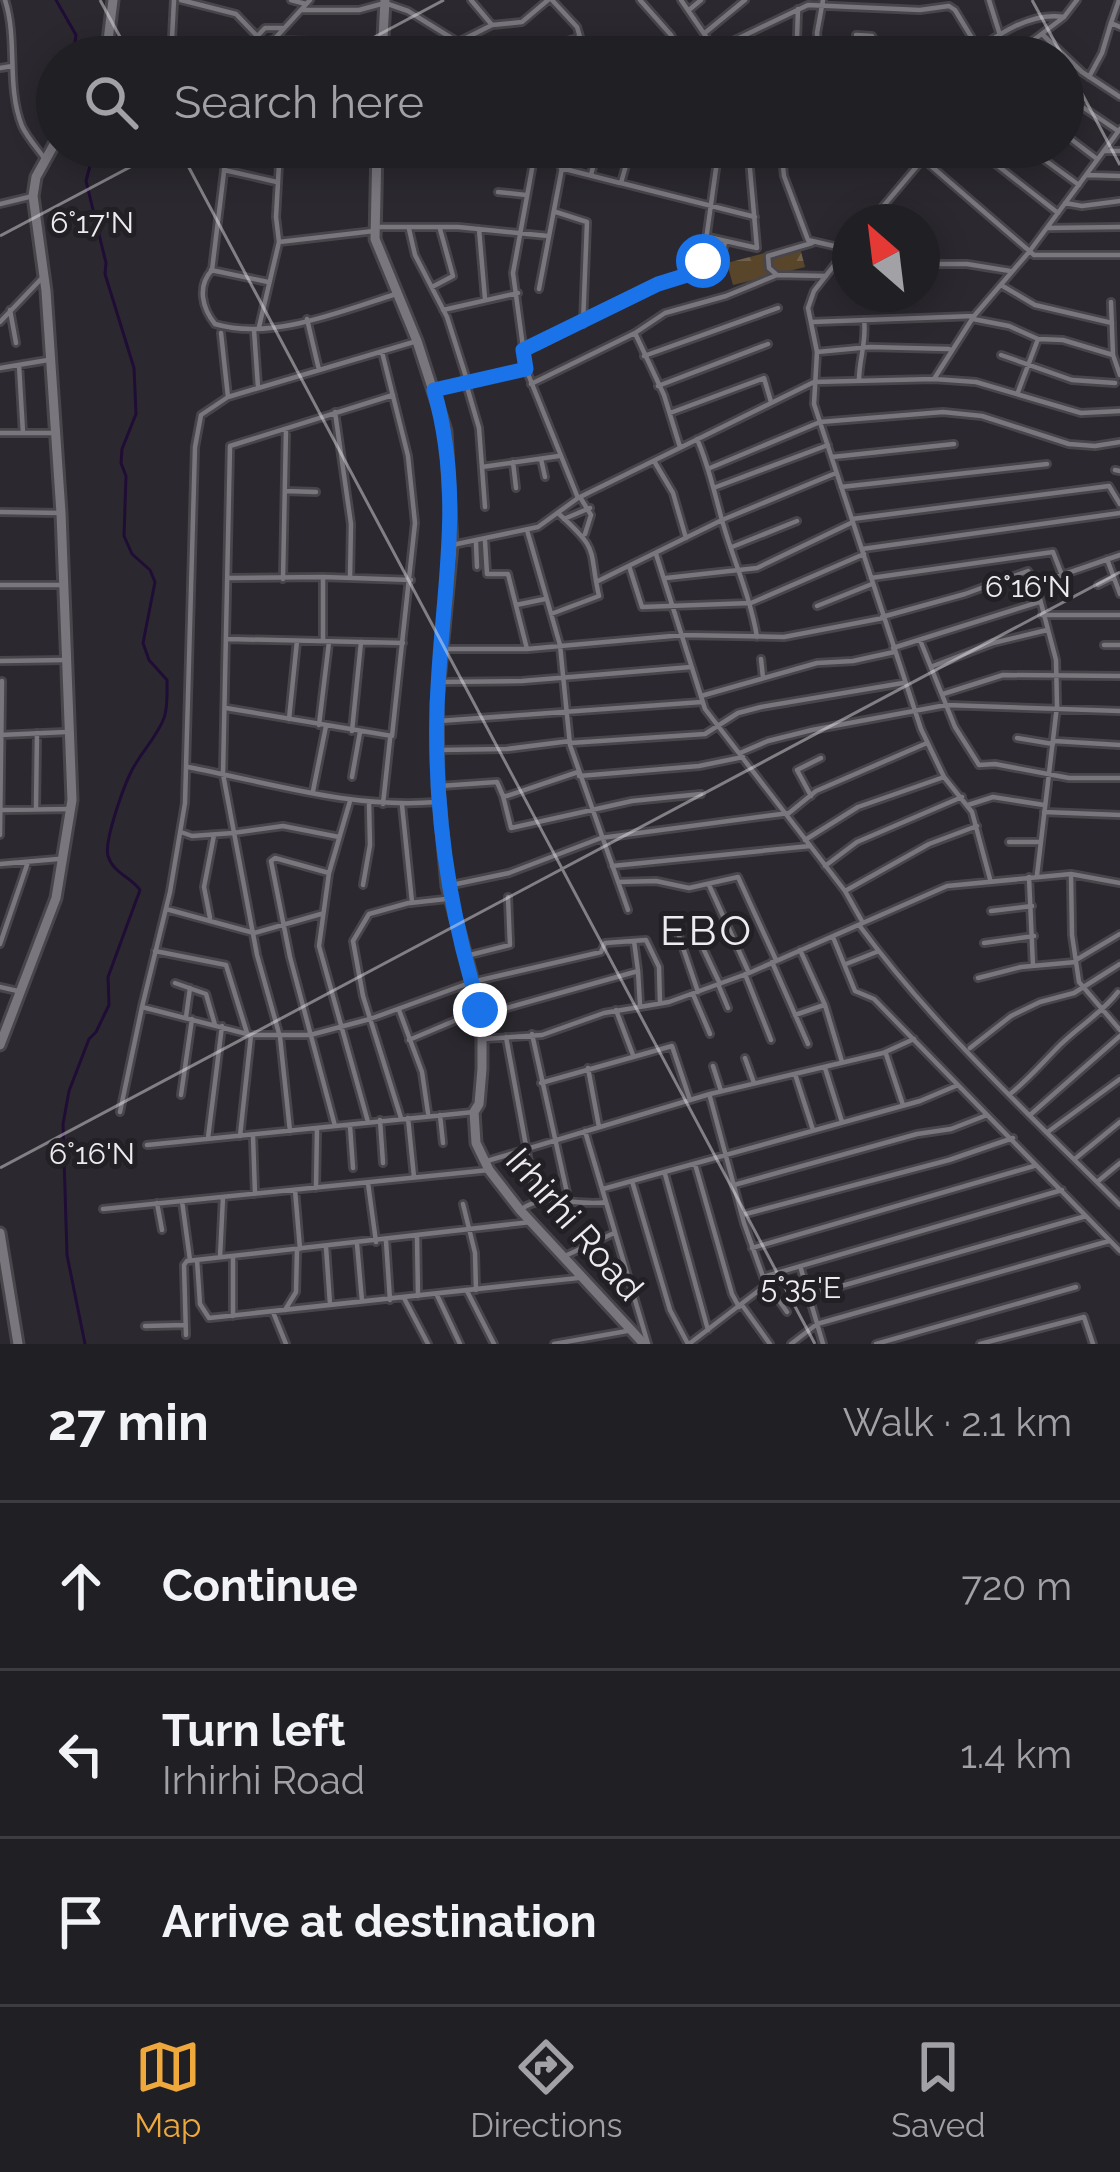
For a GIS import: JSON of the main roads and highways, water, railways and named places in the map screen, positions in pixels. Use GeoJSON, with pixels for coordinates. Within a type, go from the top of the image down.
{"type":"FeatureCollection","features":[{"type":"Feature","properties":{"kind":"waterway"},"geometry":{"type":"LineString","coordinates":[[56,0],[76,36]]}},
{"type":"Feature","properties":{"kind":"waterway"},"geometry":{"type":"LineString","coordinates":[[85,1344],[67,1255],[63,1124],[69,1091],[89,1039],[109,1005],[108,977],[140,890],[110,862],[111,827],[130,774],[164,718],[167,695],[167,680],[149,660],[143,643],[155,582],[124,536],[126,476],[121,463],[136,414],[134,368],[105,274],[86,181],[89,168]]}},
{"type":"Feature","properties":{"kind":"district","name":"EBO"},"geometry":{"type":"Point","coordinates":[707,930]}}]}
